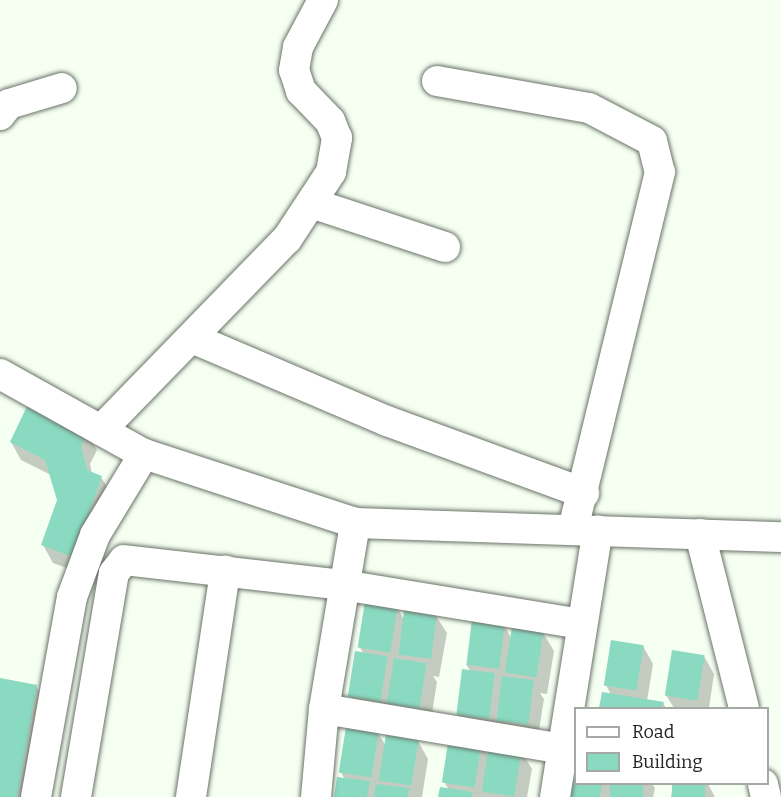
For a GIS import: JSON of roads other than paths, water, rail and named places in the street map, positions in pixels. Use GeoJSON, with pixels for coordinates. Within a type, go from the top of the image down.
{"type":"FeatureCollection","features":[{"type":"Feature","properties":{"kind":"street"},"geometry":{"type":"LineString","coordinates":[[101,430],[287,239],[314,204],[332,172],[337,138],[330,121],[302,91],[294,70],[298,47],[323,0]]}},
{"type":"Feature","properties":{"kind":"street"},"geometry":{"type":"LineString","coordinates":[[437,81],[589,108],[652,141],[660,172],[584,493],[582,624],[555,797]]}},
{"type":"Feature","properties":{"kind":"street"},"geometry":{"type":"LineString","coordinates":[[0,115],[9,104],[62,88]]}},
{"type":"Feature","properties":{"kind":"street"},"geometry":{"type":"LineString","coordinates":[[314,204],[445,247]]}},
{"type":"Feature","properties":{"kind":"street"},"geometry":{"type":"LineString","coordinates":[[192,338],[387,421],[584,493]]}},
{"type":"Feature","properties":{"kind":"street"},"geometry":{"type":"LineString","coordinates":[[0,374],[144,454],[355,523],[781,537]]}},
{"type":"Feature","properties":{"kind":"street"},"geometry":{"type":"LineString","coordinates":[[36,797],[72,597],[94,535],[144,454]]}},
{"type":"Feature","properties":{"kind":"street"},"geometry":{"type":"LineString","coordinates":[[316,797],[324,709],[355,523]]}},
{"type":"Feature","properties":{"kind":"street"},"geometry":{"type":"LineString","coordinates":[[700,534],[744,707]]}},
{"type":"Feature","properties":{"kind":"street"},"geometry":{"type":"LineString","coordinates":[[76,797],[117,565],[124,560],[343,585],[582,624]]}},
{"type":"Feature","properties":{"kind":"street"},"geometry":{"type":"LineString","coordinates":[[191,797],[225,572]]}},
{"type":"Feature","properties":{"kind":"street"},"geometry":{"type":"LineString","coordinates":[[324,709],[562,749]]}}]}
